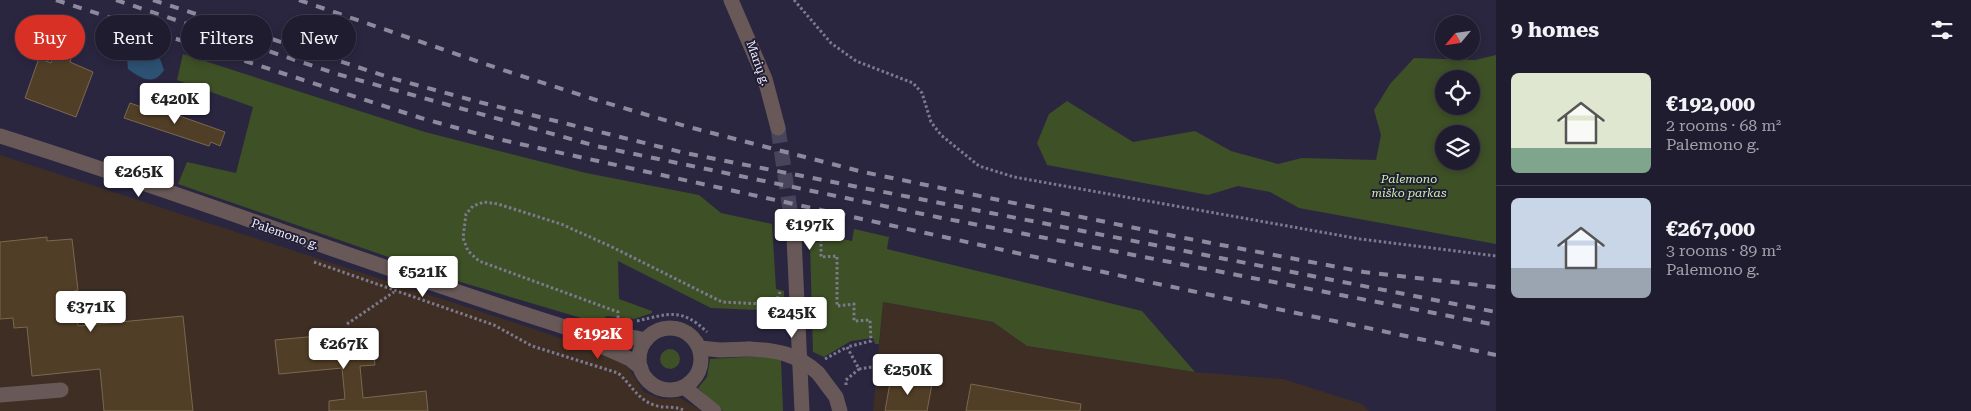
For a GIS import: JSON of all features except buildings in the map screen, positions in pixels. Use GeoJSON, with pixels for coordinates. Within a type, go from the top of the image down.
{"type":"FeatureCollection","features":[{"type":"Feature","properties":{"kind":"street","name":"Marių g."},"geometry":{"type":"LineString","coordinates":[[731,0],[765,79],[778,128]]}},
{"type":"Feature","properties":{"kind":"street","name":"Palemono g."},"geometry":{"type":"LineString","coordinates":[[0,136],[94,166],[438,287],[572,330],[585,339],[630,359],[641,368],[645,378],[653,385],[674,390],[684,387]]}},
{"type":"Feature","properties":{"kind":"street"},"geometry":{"type":"LineString","coordinates":[[799,236],[802,411]]}},
{"type":"Feature","properties":{"kind":"street","name":"Palemono g."},"geometry":{"type":"LineString","coordinates":[[572,330],[589,328],[646,340]]}},
{"type":"Feature","properties":{"kind":"street"},"geometry":{"type":"LineString","coordinates":[[641,368],[641,348],[654,332],[664,328],[675,328],[686,332],[700,348],[702,360],[699,371],[693,380],[684,387],[714,411]]}},
{"type":"Feature","properties":{"kind":"street"},"geometry":{"type":"LineString","coordinates":[[700,348],[773,350],[790,354],[805,362],[819,366],[836,397],[840,411]]}},
{"type":"Feature","properties":{"kind":"street"},"geometry":{"type":"LineString","coordinates":[[0,395],[61,390]]}},
{"type":"Feature","properties":{"kind":"path"},"geometry":{"type":"LineString","coordinates":[[794,0],[831,43],[856,60],[913,83],[922,93],[932,122],[941,135],[979,166],[1014,177],[1360,240],[1496,256]]}},
{"type":"Feature","properties":{"kind":"path"},"geometry":{"type":"LineString","coordinates":[[619,322],[618,312],[479,260],[468,251],[463,238],[466,214],[473,206],[484,202],[498,204],[561,224],[610,246],[722,302],[764,304],[777,299],[782,287]]}},
{"type":"Feature","properties":{"kind":"path"},"geometry":{"type":"LineString","coordinates":[[799,236],[805,238],[822,236],[821,256],[837,256],[837,306],[854,304],[854,322],[870,320],[871,342],[847,347],[828,358],[819,366]]}},
{"type":"Feature","properties":{"kind":"path"},"geometry":{"type":"LineString","coordinates":[[308,259],[394,292],[494,325],[532,346],[618,373],[628,381],[642,400],[653,405],[681,408],[686,411]]}},
{"type":"Feature","properties":{"kind":"path"},"geometry":{"type":"LineString","coordinates":[[347,324],[394,292]]}},
{"type":"Feature","properties":{"kind":"path"},"geometry":{"type":"LineString","coordinates":[[634,321],[662,314],[676,314],[687,318],[709,335]]}},
{"type":"Feature","properties":{"kind":"path"},"geometry":{"type":"LineString","coordinates":[[847,347],[859,369],[872,367]]}},
{"type":"Feature","properties":{"kind":"shaded area"},"geometry":{"type":"Polygon","coordinates":[[[0,155],[531,328],[617,358],[629,368],[644,392],[661,399],[680,398],[702,411],[0,411],[0,155]]]}},
{"type":"Feature","properties":{"kind":"shaded area"},"geometry":{"type":"Polygon","coordinates":[[[883,302],[993,322],[1027,346],[1195,372],[1283,379],[1362,404],[1369,411],[873,411],[883,302]]]}},
{"type":"Feature","properties":{"kind":"green space","name":"Palemono miško parkas"},"geometry":{"type":"Polygon","coordinates":[[[1496,55],[1496,244],[1299,208],[1270,192],[1238,186],[1208,195],[1047,165],[1037,143],[1049,114],[1067,101],[1133,142],[1195,131],[1231,151],[1278,164],[1302,158],[1376,160],[1381,135],[1374,110],[1390,84],[1414,58],[1480,60],[1496,55]]]}},
{"type":"Feature","properties":{"kind":"green space"},"geometry":{"type":"Polygon","coordinates":[[[182,60],[202,60],[425,132],[586,173],[699,195],[721,213],[772,224],[776,289],[784,291],[784,311],[711,308],[618,261],[619,299],[652,311],[652,313],[634,319],[606,316],[603,324],[598,323],[410,267],[397,260],[178,184],[187,162],[236,173],[253,107],[177,80],[182,60]]]}},
{"type":"Feature","properties":{"kind":"green space"},"geometry":{"type":"Polygon","coordinates":[[[854,229],[889,237],[887,249],[1142,311],[1195,372],[1027,346],[993,322],[883,302],[879,344],[875,344],[873,338],[851,341],[824,357],[813,352],[810,244],[824,240],[824,235],[852,241],[854,229]]]}},
{"type":"Feature","properties":{"kind":"green space"},"geometry":{"type":"Polygon","coordinates":[[[670,349],[677,352],[680,359],[677,366],[670,369],[663,366],[660,359],[663,352],[670,349]]]}},
{"type":"Feature","properties":{"kind":"green space"},"geometry":{"type":"Polygon","coordinates":[[[768,357],[781,360],[783,411],[723,411],[698,388],[707,377],[710,359],[768,357]]]}},
{"type":"Feature","properties":{"kind":"water"},"geometry":{"type":"Polygon","coordinates":[[[127,60],[160,60],[164,70],[160,75],[151,80],[142,78],[128,69],[127,60]]]}},
{"type":"Feature","properties":{"kind":"tunnel"},"geometry":{"type":"LineString","coordinates":[[778,128],[794,237]]}},
{"type":"Feature","properties":{"kind":"railway"},"geometry":{"type":"LineString","coordinates":[[56,0],[421,118],[493,138],[1149,282],[1496,355]]}},
{"type":"Feature","properties":{"kind":"railway"},"geometry":{"type":"LineString","coordinates":[[116,0],[337,74],[596,146],[937,217],[1496,325]]}},
{"type":"Feature","properties":{"kind":"railway"},"geometry":{"type":"LineString","coordinates":[[153,0],[391,78],[479,102],[685,153],[1496,312]]}},
{"type":"Feature","properties":{"kind":"railway"},"geometry":{"type":"LineString","coordinates":[[299,0],[593,99],[685,126],[863,172],[1174,236],[1364,272],[1496,287]]}}]}
